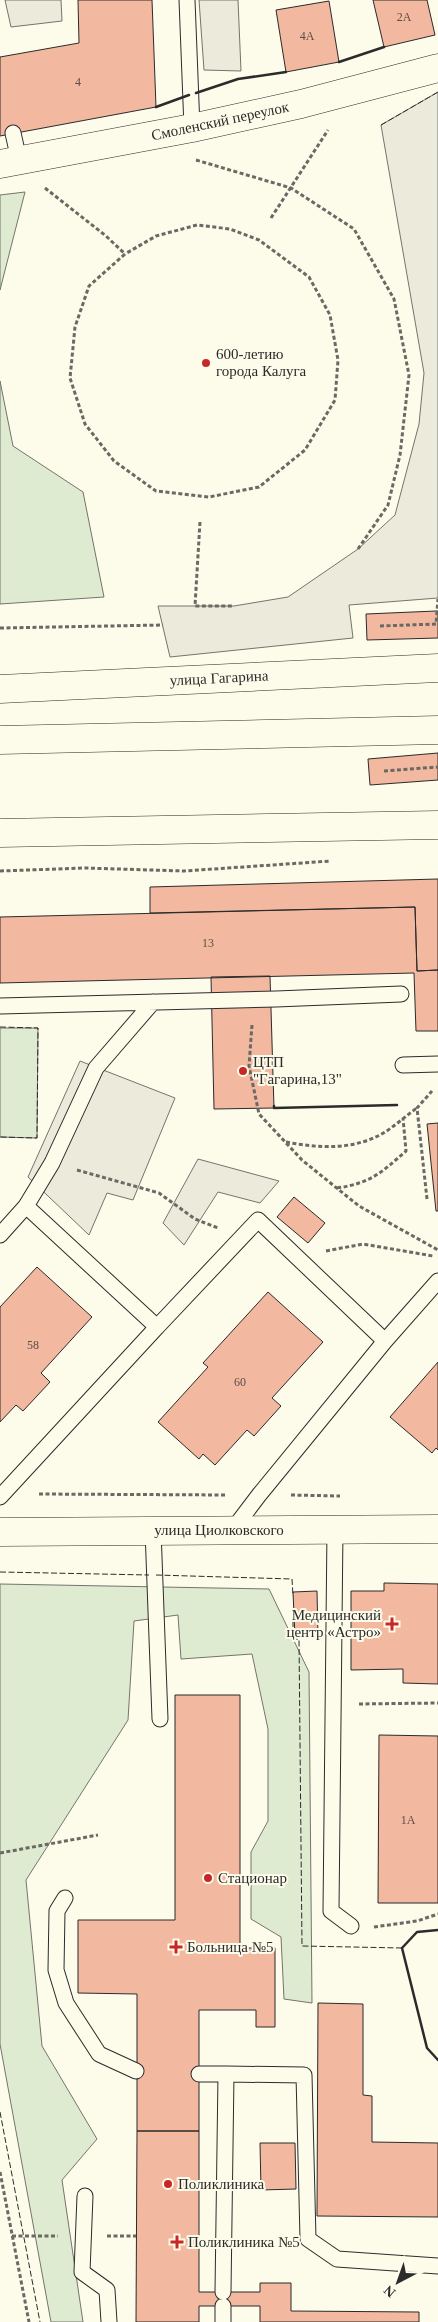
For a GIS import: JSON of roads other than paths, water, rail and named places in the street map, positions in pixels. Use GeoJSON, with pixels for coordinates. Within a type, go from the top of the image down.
{"type":"FeatureCollection","features":[{"type":"Feature","properties":{"kind":"street","name":"Смоленский переулок"},"geometry":{"type":"LineString","coordinates":[[10,162],[192,128],[300,104],[438,68]]}},
{"type":"Feature","properties":{"kind":"street","name":"улица Гагарина"},"geometry":{"type":"LineString","coordinates":[[0,689],[438,668]]}},
{"type":"Feature","properties":{"kind":"street"},"geometry":{"type":"LineString","coordinates":[[0,740],[438,730]]}},
{"type":"Feature","properties":{"kind":"street"},"geometry":{"type":"LineString","coordinates":[[0,832],[438,825]]}},
{"type":"Feature","properties":{"kind":"street","name":"улица Циолковского"},"geometry":{"type":"LineString","coordinates":[[0,1532],[153,1530],[231,1532],[438,1529]]}},
{"type":"Feature","properties":{"kind":"lane"},"geometry":{"type":"LineString","coordinates":[[187,0],[192,128]]}},
{"type":"Feature","properties":{"kind":"lane"},"geometry":{"type":"LineString","coordinates":[[10,162],[13,133]]}},
{"type":"Feature","properties":{"kind":"lane"},"geometry":{"type":"LineString","coordinates":[[0,1006],[401,994]]}},
{"type":"Feature","properties":{"kind":"lane"},"geometry":{"type":"LineString","coordinates":[[0,1235],[26,1206],[52,1163],[96,1068],[153,1002]]}},
{"type":"Feature","properties":{"kind":"lane"},"geometry":{"type":"LineString","coordinates":[[403,1065],[438,1064]]}},
{"type":"Feature","properties":{"kind":"lane"},"geometry":{"type":"LineString","coordinates":[[26,1206],[157,1327]]}},
{"type":"Feature","properties":{"kind":"lane"},"geometry":{"type":"LineString","coordinates":[[1,1495],[258,1220],[385,1341]]}},
{"type":"Feature","properties":{"kind":"lane"},"geometry":{"type":"LineString","coordinates":[[231,1532],[385,1341],[438,1281]]}},
{"type":"Feature","properties":{"kind":"lane"},"geometry":{"type":"LineString","coordinates":[[335,1529],[331,1911],[351,1926]]}},
{"type":"Feature","properties":{"kind":"lane"},"geometry":{"type":"LineString","coordinates":[[153,1530],[160,1719]]}},
{"type":"Feature","properties":{"kind":"lane"},"geometry":{"type":"LineString","coordinates":[[65,1898],[57,1911],[56,1970],[66,2003],[99,2054],[136,2071]]}},
{"type":"Feature","properties":{"kind":"lane"},"geometry":{"type":"LineString","coordinates":[[199,2074],[304,2074],[308,2240],[337,2259],[438,2266]]}},
{"type":"Feature","properties":{"kind":"lane"},"geometry":{"type":"LineString","coordinates":[[223,2322],[226,2074]]}},
{"type":"Feature","properties":{"kind":"lane"},"geometry":{"type":"LineString","coordinates":[[85,2196],[82,2272],[107,2290],[109,2322]]}},
{"type":"Feature","properties":{"kind":"place","name":"600-летию города Калуга"},"geometry":{"type":"Point","coordinates":[206,363]}},
{"type":"Feature","properties":{"kind":"place","name":"ЦТП \"Гагарина,13\""},"geometry":{"type":"Point","coordinates":[243,1071]}},
{"type":"Feature","properties":{"kind":"place","name":"Медицинский центр «Астро»"},"geometry":{"type":"Point","coordinates":[392,1624]}},
{"type":"Feature","properties":{"kind":"place","name":"Стационар"},"geometry":{"type":"Point","coordinates":[208,1878]}},
{"type":"Feature","properties":{"kind":"place","name":"Больница №5"},"geometry":{"type":"Point","coordinates":[176,1947]}},
{"type":"Feature","properties":{"kind":"place","name":"Поликлиника"},"geometry":{"type":"Point","coordinates":[168,2184]}},
{"type":"Feature","properties":{"kind":"place","name":"Поликлиника №5"},"geometry":{"type":"Point","coordinates":[177,2242]}}]}
